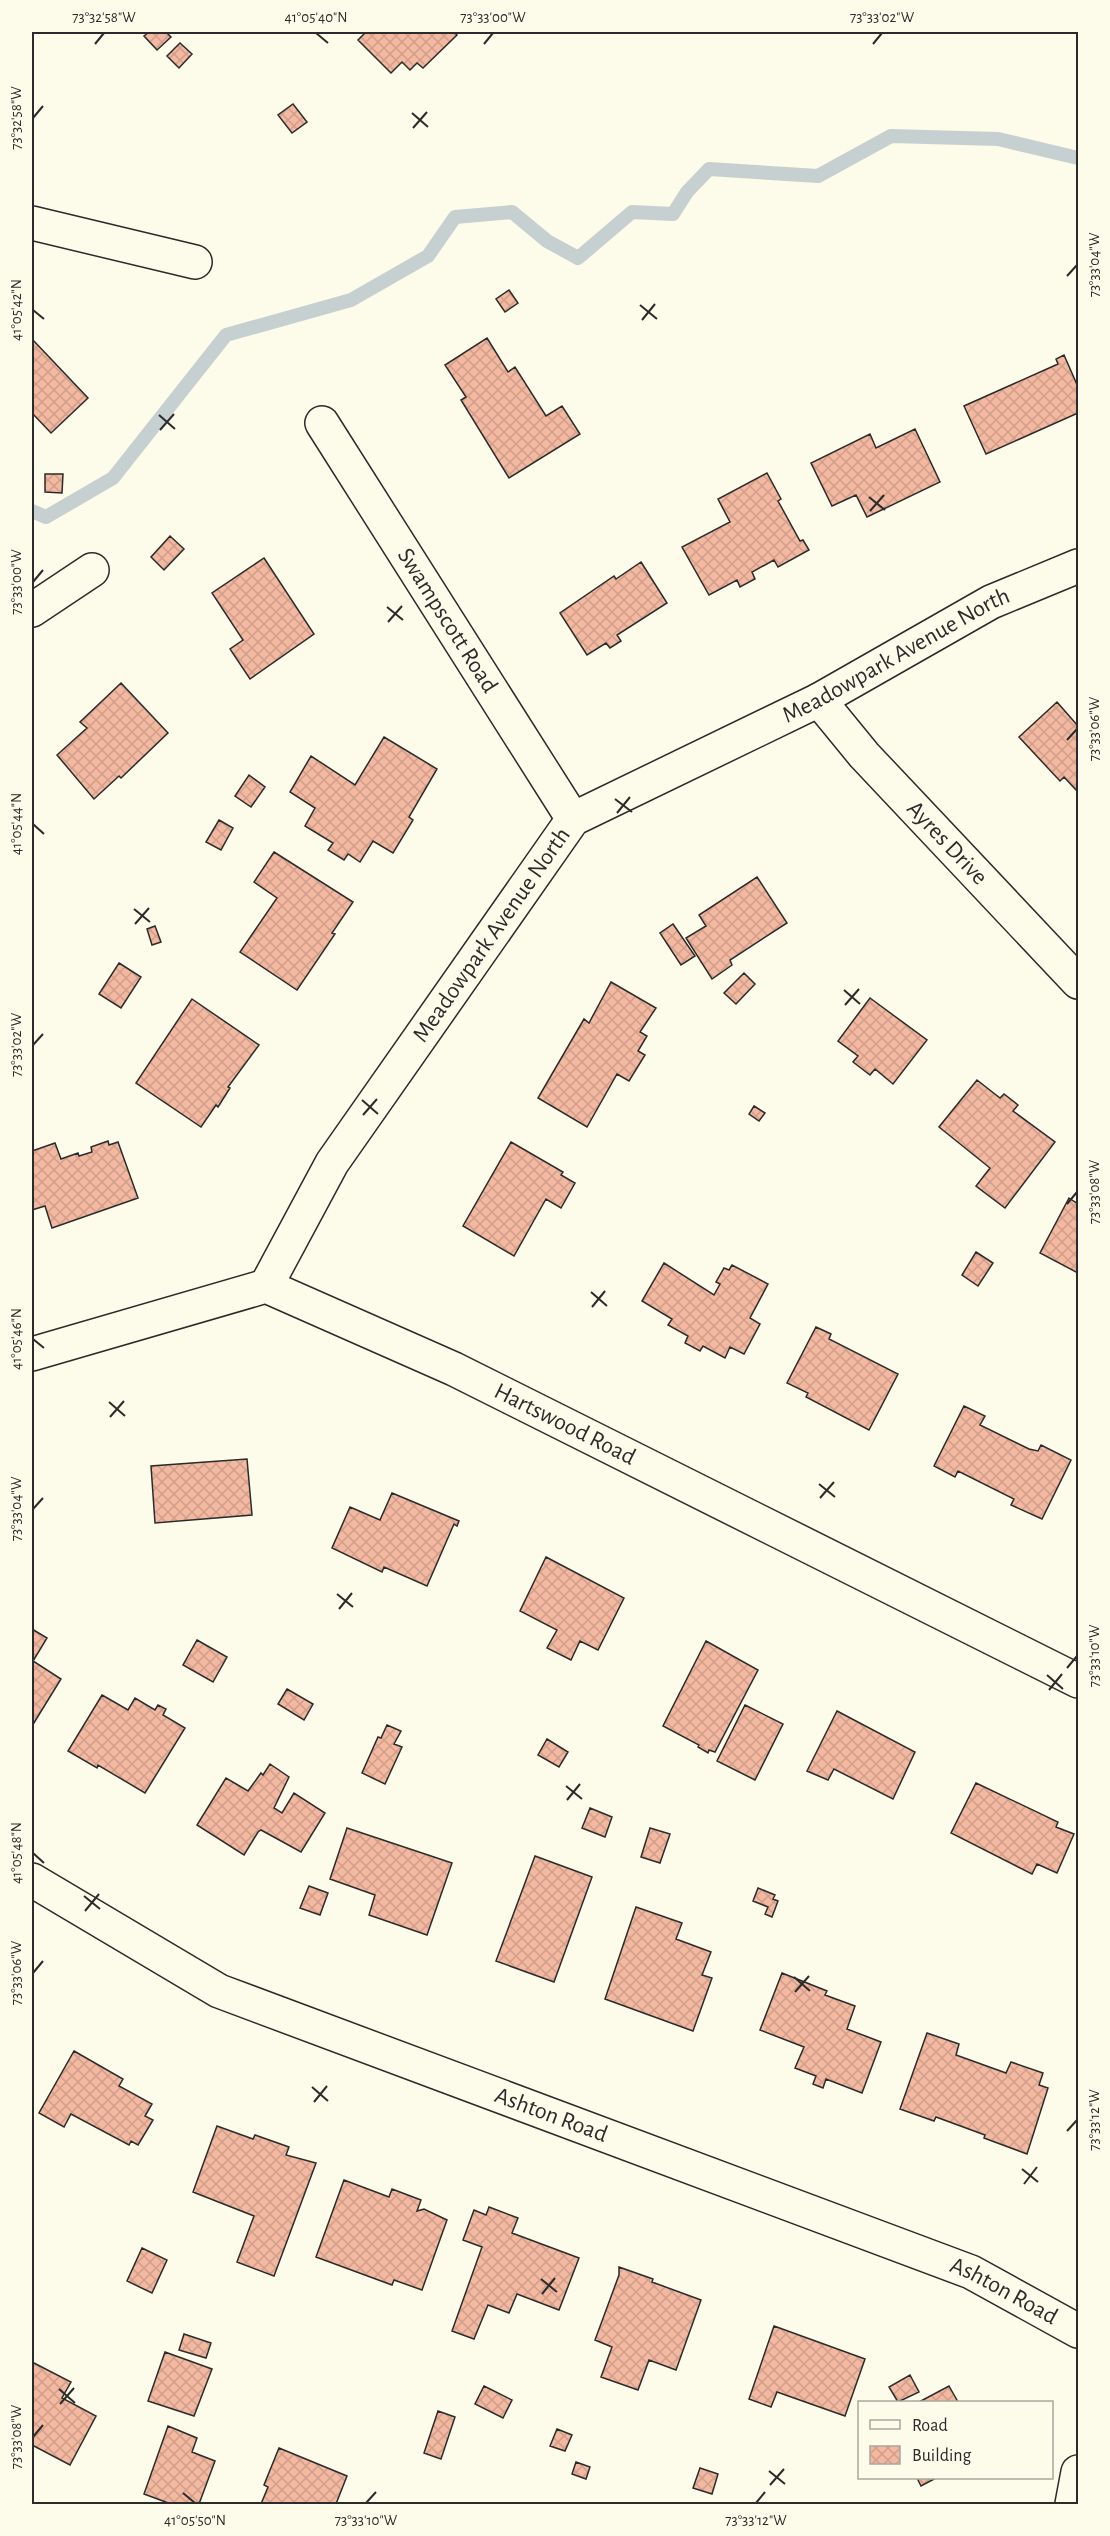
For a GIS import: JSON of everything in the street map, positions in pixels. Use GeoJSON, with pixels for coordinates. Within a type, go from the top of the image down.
{"type":"FeatureCollection","features":[{"type":"Feature","properties":{"kind":"street"},"geometry":{"type":"LineString","coordinates":[[32,223],[195,261]]}},
{"type":"Feature","properties":{"kind":"street","name":"Swampscott Road"},"geometry":{"type":"LineString","coordinates":[[322,423],[573,819]]}},
{"type":"Feature","properties":{"kind":"street","name":"Meadowpark Avenue North"},"geometry":{"type":"LineString","coordinates":[[266,1286],[332,1163],[573,819],[819,700],[991,602],[1078,566]]}},
{"type":"Feature","properties":{"kind":"street"},"geometry":{"type":"LineString","coordinates":[[32,610],[92,570]]}},
{"type":"Feature","properties":{"kind":"street","name":"Ayres Drive"},"geometry":{"type":"LineString","coordinates":[[819,700],[864,755],[1078,982]]}},
{"type":"Feature","properties":{"kind":"street"},"geometry":{"type":"LineString","coordinates":[[32,1354],[266,1286]]}},
{"type":"Feature","properties":{"kind":"street","name":"Hartswood Road"},"geometry":{"type":"LineString","coordinates":[[266,1286],[454,1369],[1078,1681]]}},
{"type":"Feature","properties":{"kind":"street","name":"Ashton Road"},"geometry":{"type":"LineString","coordinates":[[32,1880],[219,1991],[971,2271],[1078,2331]]}},
{"type":"Feature","properties":{"kind":"street"},"geometry":{"type":"LineString","coordinates":[[1072,2505],[1078,2472]]}},
{"type":"Feature","properties":{"kind":"building"},"geometry":{"type":"Polygon","coordinates":[[[149,32],[166,32],[171,37],[157,50],[144,36],[149,32]]]}},
{"type":"Feature","properties":{"kind":"building"},"geometry":{"type":"Polygon","coordinates":[[[366,32],[454,32],[457,35],[423,68],[417,63],[410,70],[402,62],[391,73],[358,40],[366,32]]]}},
{"type":"Feature","properties":{"kind":"building"},"geometry":{"type":"Polygon","coordinates":[[[180,43],[192,54],[179,68],[167,56],[180,43]]]}},
{"type":"Feature","properties":{"kind":"building"},"geometry":{"type":"Polygon","coordinates":[[[293,104],[307,122],[292,133],[278,115],[293,104]]]}},
{"type":"Feature","properties":{"kind":"building"},"geometry":{"type":"Polygon","coordinates":[[[509,290],[518,303],[505,312],[496,299],[509,290]]]}},
{"type":"Feature","properties":{"kind":"building"},"geometry":{"type":"Polygon","coordinates":[[[487,338],[508,372],[515,367],[546,416],[562,406],[580,434],[509,478],[461,400],[466,397],[445,365],[487,338]]]}},
{"type":"Feature","properties":{"kind":"building"},"geometry":{"type":"Polygon","coordinates":[[[32,339],[88,398],[51,433],[32,413],[32,339]]]}},
{"type":"Feature","properties":{"kind":"building"},"geometry":{"type":"Polygon","coordinates":[[[1064,355],[1078,387],[1078,413],[986,454],[964,406],[1058,364],[1056,359],[1064,355]]]}},
{"type":"Feature","properties":{"kind":"building"},"geometry":{"type":"Polygon","coordinates":[[[915,429],[940,482],[867,517],[856,495],[832,506],[811,463],[870,434],[876,448],[915,429]]]}},
{"type":"Feature","properties":{"kind":"building"},"geometry":{"type":"Polygon","coordinates":[[[767,473],[781,499],[778,501],[800,541],[803,540],[809,550],[778,567],[774,560],[752,572],[755,579],[740,587],[737,580],[709,595],[682,547],[730,522],[718,499],[767,473]]]}},
{"type":"Feature","properties":{"kind":"building"},"geometry":{"type":"Polygon","coordinates":[[[45,474],[63,474],[62,493],[45,492],[45,474]]]}},
{"type":"Feature","properties":{"kind":"building"},"geometry":{"type":"Polygon","coordinates":[[[170,536],[184,549],[164,570],[151,557],[170,536]]]}},
{"type":"Feature","properties":{"kind":"building"},"geometry":{"type":"Polygon","coordinates":[[[264,558],[314,634],[250,679],[230,649],[243,640],[212,593],[264,558]]]}},
{"type":"Feature","properties":{"kind":"building"},"geometry":{"type":"Polygon","coordinates":[[[641,562],[667,603],[617,635],[621,641],[610,648],[606,643],[587,655],[560,613],[614,576],[616,579],[641,562]]]}},
{"type":"Feature","properties":{"kind":"building"},"geometry":{"type":"Polygon","coordinates":[[[121,683],[168,733],[121,778],[119,776],[94,799],[57,755],[87,728],[80,722],[121,683]]]}},
{"type":"Feature","properties":{"kind":"building"},"geometry":{"type":"Polygon","coordinates":[[[1057,702],[1078,726],[1078,792],[1064,777],[1060,781],[1019,737],[1057,702]]]}},
{"type":"Feature","properties":{"kind":"building"},"geometry":{"type":"Polygon","coordinates":[[[384,737],[437,769],[409,817],[413,820],[393,853],[373,841],[360,862],[348,854],[344,860],[328,850],[333,843],[305,826],[315,808],[290,792],[311,756],[355,785],[384,737]]]}},
{"type":"Feature","properties":{"kind":"building"},"geometry":{"type":"Polygon","coordinates":[[[249,775],[265,787],[251,807],[235,796],[249,775]]]}},
{"type":"Feature","properties":{"kind":"building"},"geometry":{"type":"Polygon","coordinates":[[[219,820],[233,828],[221,850],[206,842],[219,820]]]}},
{"type":"Feature","properties":{"kind":"building"},"geometry":{"type":"Polygon","coordinates":[[[274,852],[353,902],[332,933],[335,934],[297,990],[240,952],[277,898],[254,882],[274,852]]]}},
{"type":"Feature","properties":{"kind":"building"},"geometry":{"type":"Polygon","coordinates":[[[757,877],[787,923],[730,960],[732,965],[712,979],[686,938],[706,926],[699,915],[757,877]]]}},
{"type":"Feature","properties":{"kind":"building"},"geometry":{"type":"Polygon","coordinates":[[[673,924],[695,956],[681,965],[660,933],[673,924]]]}},
{"type":"Feature","properties":{"kind":"building"},"geometry":{"type":"Polygon","coordinates":[[[155,926],[161,942],[152,945],[147,929],[155,926]]]}},
{"type":"Feature","properties":{"kind":"building"},"geometry":{"type":"Polygon","coordinates":[[[119,963],[141,977],[121,1008],[99,994],[119,963]]]}},
{"type":"Feature","properties":{"kind":"building"},"geometry":{"type":"Polygon","coordinates":[[[744,973],[755,984],[736,1004],[724,993],[744,973]]]}},
{"type":"Feature","properties":{"kind":"building"},"geometry":{"type":"Polygon","coordinates":[[[611,982],[656,1008],[640,1032],[647,1036],[638,1051],[645,1055],[629,1081],[617,1074],[587,1127],[538,1098],[584,1019],[589,1023],[611,982]]]}},
{"type":"Feature","properties":{"kind":"building"},"geometry":{"type":"Polygon","coordinates":[[[870,998],[927,1040],[893,1084],[875,1069],[870,1075],[853,1062],[858,1056],[838,1041],[870,998]]]}},
{"type":"Feature","properties":{"kind":"building"},"geometry":{"type":"Polygon","coordinates":[[[192,999],[259,1045],[228,1087],[230,1088],[218,1107],[216,1105],[201,1127],[136,1083],[192,999]]]}},
{"type":"Feature","properties":{"kind":"building"},"geometry":{"type":"Polygon","coordinates":[[[977,1080],[1000,1098],[1004,1094],[1018,1105],[1013,1111],[1055,1142],[1005,1208],[976,1186],[990,1168],[939,1127],[977,1080]]]}},
{"type":"Feature","properties":{"kind":"building"},"geometry":{"type":"Polygon","coordinates":[[[754,1106],[765,1113],[759,1121],[749,1114],[754,1106]]]}},
{"type":"Feature","properties":{"kind":"building"},"geometry":{"type":"Polygon","coordinates":[[[108,1141],[109,1145],[118,1142],[138,1198],[52,1228],[45,1206],[32,1210],[32,1151],[55,1143],[61,1159],[78,1153],[79,1156],[92,1152],[91,1147],[108,1141]]]}},
{"type":"Feature","properties":{"kind":"building"},"geometry":{"type":"Polygon","coordinates":[[[511,1142],[563,1172],[561,1175],[575,1183],[561,1208],[546,1199],[514,1256],[463,1226],[511,1142]]]}},
{"type":"Feature","properties":{"kind":"building"},"geometry":{"type":"Polygon","coordinates":[[[1069,1198],[1078,1204],[1078,1273],[1040,1253],[1069,1198]]]}},
{"type":"Feature","properties":{"kind":"building"},"geometry":{"type":"Polygon","coordinates":[[[976,1252],[993,1263],[978,1286],[962,1275],[976,1252]]]}},
{"type":"Feature","properties":{"kind":"building"},"geometry":{"type":"Polygon","coordinates":[[[664,1263],[714,1295],[720,1284],[716,1282],[724,1268],[729,1270],[732,1265],[768,1284],[750,1318],[760,1324],[744,1354],[730,1347],[725,1358],[703,1346],[700,1351],[685,1343],[688,1336],[668,1325],[672,1319],[642,1301],[664,1263]]]}},
{"type":"Feature","properties":{"kind":"building"},"geometry":{"type":"Polygon","coordinates":[[[816,1327],[831,1334],[829,1339],[898,1374],[869,1430],[806,1397],[808,1393],[787,1383],[816,1327]]]}},
{"type":"Feature","properties":{"kind":"building"},"geometry":{"type":"Polygon","coordinates":[[[964,1406],[985,1416],[980,1425],[1029,1449],[1038,1451],[1041,1445],[1071,1460],[1042,1519],[1011,1505],[1014,1499],[958,1471],[955,1477],[934,1466],[964,1406]]]}},
{"type":"Feature","properties":{"kind":"building"},"geometry":{"type":"Polygon","coordinates":[[[247,1459],[252,1515],[155,1523],[151,1466],[247,1459]]]}},
{"type":"Feature","properties":{"kind":"building"},"geometry":{"type":"Polygon","coordinates":[[[392,1493],[459,1521],[457,1526],[454,1524],[427,1586],[384,1567],[382,1572],[332,1548],[350,1507],[380,1520],[392,1493]]]}},
{"type":"Feature","properties":{"kind":"building"},"geometry":{"type":"Polygon","coordinates":[[[546,1557],[624,1598],[598,1650],[580,1641],[571,1660],[547,1648],[557,1630],[520,1611],[546,1557]]]}},
{"type":"Feature","properties":{"kind":"building"},"geometry":{"type":"Polygon","coordinates":[[[32,1629],[47,1638],[33,1661],[61,1679],[32,1726],[32,1629]]]}},
{"type":"Feature","properties":{"kind":"building"},"geometry":{"type":"Polygon","coordinates":[[[197,1640],[227,1657],[213,1682],[183,1665],[197,1640]]]}},
{"type":"Feature","properties":{"kind":"building"},"geometry":{"type":"Polygon","coordinates":[[[706,1641],[758,1670],[715,1752],[709,1750],[708,1753],[698,1747],[699,1745],[663,1726],[706,1641]]]}},
{"type":"Feature","properties":{"kind":"building"},"geometry":{"type":"Polygon","coordinates":[[[287,1689],[313,1704],[304,1720],[278,1704],[287,1689]]]}},
{"type":"Feature","properties":{"kind":"building"},"geometry":{"type":"Polygon","coordinates":[[[102,1695],[128,1710],[135,1698],[155,1710],[158,1705],[166,1709],[163,1715],[185,1728],[145,1793],[98,1765],[97,1768],[68,1751],[102,1695]]]}},
{"type":"Feature","properties":{"kind":"building"},"geometry":{"type":"Polygon","coordinates":[[[745,1705],[783,1724],[755,1780],[717,1761],[745,1705]]]}},
{"type":"Feature","properties":{"kind":"building"},"geometry":{"type":"Polygon","coordinates":[[[837,1711],[915,1752],[893,1799],[834,1769],[828,1780],[807,1771],[837,1711]]]}},
{"type":"Feature","properties":{"kind":"building"},"geometry":{"type":"Polygon","coordinates":[[[387,1725],[401,1731],[394,1744],[402,1747],[385,1784],[362,1773],[378,1737],[381,1738],[387,1725]]]}},
{"type":"Feature","properties":{"kind":"building"},"geometry":{"type":"Polygon","coordinates":[[[547,1739],[568,1752],[559,1767],[538,1755],[547,1739]]]}},
{"type":"Feature","properties":{"kind":"building"},"geometry":{"type":"Polygon","coordinates":[[[270,1764],[289,1777],[274,1808],[282,1813],[294,1793],[325,1813],[301,1852],[261,1830],[244,1855],[197,1825],[226,1778],[248,1791],[270,1764]]]}},
{"type":"Feature","properties":{"kind":"building"},"geometry":{"type":"Polygon","coordinates":[[[976,1783],[1058,1822],[1056,1827],[1074,1834],[1057,1873],[1037,1864],[1032,1874],[951,1833],[976,1783]]]}},
{"type":"Feature","properties":{"kind":"building"},"geometry":{"type":"Polygon","coordinates":[[[590,1808],[612,1817],[605,1837],[582,1828],[590,1808]]]}},
{"type":"Feature","properties":{"kind":"building"},"geometry":{"type":"Polygon","coordinates":[[[347,1828],[452,1863],[427,1935],[369,1915],[375,1895],[330,1879],[347,1828]]]}},
{"type":"Feature","properties":{"kind":"building"},"geometry":{"type":"Polygon","coordinates":[[[650,1828],[670,1834],[660,1863],[641,1857],[650,1828]]]}},
{"type":"Feature","properties":{"kind":"building"},"geometry":{"type":"Polygon","coordinates":[[[535,1856],[592,1877],[554,1982],[496,1961],[535,1856]]]}},
{"type":"Feature","properties":{"kind":"building"},"geometry":{"type":"Polygon","coordinates":[[[309,1886],[328,1893],[320,1915],[300,1908],[309,1886]]]}},
{"type":"Feature","properties":{"kind":"building"},"geometry":{"type":"Polygon","coordinates":[[[758,1888],[775,1895],[773,1899],[778,1901],[772,1917],[765,1914],[768,1907],[753,1901],[758,1888]]]}},
{"type":"Feature","properties":{"kind":"building"},"geometry":{"type":"Polygon","coordinates":[[[636,1907],[682,1923],[676,1939],[711,1952],[702,1975],[712,1978],[693,2031],[605,1999],[636,1907]]]}},
{"type":"Feature","properties":{"kind":"building"},"geometry":{"type":"Polygon","coordinates":[[[782,1973],[827,1991],[825,1995],[855,2006],[847,2029],[881,2042],[862,2093],[826,2079],[823,2088],[813,2084],[816,2076],[795,2068],[804,2047],[760,2030],[782,1973]]]}},
{"type":"Feature","properties":{"kind":"building"},"geometry":{"type":"Polygon","coordinates":[[[927,2033],[959,2044],[956,2055],[1006,2073],[1011,2062],[1043,2073],[1039,2085],[1048,2088],[1027,2154],[936,2117],[934,2121],[900,2109],[927,2033]]]}},
{"type":"Feature","properties":{"kind":"building"},"geometry":{"type":"Polygon","coordinates":[[[74,2051],[123,2079],[119,2086],[152,2104],[145,2116],[153,2120],[138,2145],[131,2141],[129,2145],[71,2114],[64,2127],[39,2113],[74,2051]]]}},
{"type":"Feature","properties":{"kind":"building"},"geometry":{"type":"Polygon","coordinates":[[[217,2126],[253,2139],[255,2135],[289,2147],[286,2155],[316,2163],[274,2276],[237,2262],[254,2216],[193,2192],[217,2126]]]}},
{"type":"Feature","properties":{"kind":"building"},"geometry":{"type":"Polygon","coordinates":[[[344,2180],[389,2197],[392,2189],[421,2200],[417,2211],[424,2209],[447,2220],[422,2290],[394,2280],[392,2285],[316,2257],[344,2180]]]}},
{"type":"Feature","properties":{"kind":"building"},"geometry":{"type":"Polygon","coordinates":[[[489,2207],[518,2218],[512,2233],[579,2258],[559,2310],[517,2294],[509,2313],[488,2305],[474,2339],[452,2331],[482,2247],[463,2240],[474,2210],[486,2215],[489,2207]]]}},
{"type":"Feature","properties":{"kind":"building"},"geometry":{"type":"Polygon","coordinates":[[[142,2248],[167,2260],[152,2293],[127,2281],[142,2248]]]}},
{"type":"Feature","properties":{"kind":"building"},"geometry":{"type":"Polygon","coordinates":[[[619,2267],[701,2300],[676,2370],[649,2360],[638,2390],[601,2377],[612,2347],[595,2340],[619,2275],[619,2267]]]}},
{"type":"Feature","properties":{"kind":"building"},"geometry":{"type":"Polygon","coordinates":[[[774,2326],[865,2359],[845,2416],[777,2392],[771,2407],[749,2399],[774,2326]]]}},
{"type":"Feature","properties":{"kind":"building"},"geometry":{"type":"Polygon","coordinates":[[[184,2334],[211,2343],[206,2358],[179,2350],[184,2334]]]}},
{"type":"Feature","properties":{"kind":"building"},"geometry":{"type":"Polygon","coordinates":[[[165,2352],[212,2369],[194,2416],[148,2401],[165,2352]]]}},
{"type":"Feature","properties":{"kind":"building"},"geometry":{"type":"Polygon","coordinates":[[[32,2362],[71,2382],[62,2398],[96,2416],[70,2465],[32,2445],[32,2362]]]}},
{"type":"Feature","properties":{"kind":"building"},"geometry":{"type":"Polygon","coordinates":[[[910,2375],[919,2392],[897,2401],[889,2387],[910,2375]]]}},
{"type":"Feature","properties":{"kind":"building"},"geometry":{"type":"Polygon","coordinates":[[[484,2386],[512,2400],[503,2418],[475,2404],[484,2386]]]}},
{"type":"Feature","properties":{"kind":"building"},"geometry":{"type":"Polygon","coordinates":[[[949,2386],[957,2401],[921,2401],[949,2386]]]}},
{"type":"Feature","properties":{"kind":"building"},"geometry":{"type":"Polygon","coordinates":[[[438,2411],[455,2417],[441,2459],[424,2453],[438,2411]]]}},
{"type":"Feature","properties":{"kind":"building"},"geometry":{"type":"Polygon","coordinates":[[[168,2426],[197,2438],[192,2452],[215,2461],[199,2504],[171,2504],[144,2494],[168,2426]]]}},
{"type":"Feature","properties":{"kind":"building"},"geometry":{"type":"Polygon","coordinates":[[[557,2429],[572,2435],[565,2451],[550,2446],[557,2429]]]}},
{"type":"Feature","properties":{"kind":"building"},"geometry":{"type":"Polygon","coordinates":[[[279,2448],[347,2476],[336,2504],[261,2504],[268,2487],[264,2485],[279,2448]]]}},
{"type":"Feature","properties":{"kind":"building"},"geometry":{"type":"Polygon","coordinates":[[[576,2462],[590,2467],[586,2479],[572,2474],[576,2462]]]}},
{"type":"Feature","properties":{"kind":"building"},"geometry":{"type":"Polygon","coordinates":[[[700,2468],[718,2474],[712,2494],[693,2488],[700,2468]]]}},
{"type":"Feature","properties":{"kind":"building"},"geometry":{"type":"Polygon","coordinates":[[[918,2479],[934,2479],[921,2486],[918,2479]]]}},
{"type":"Feature","properties":{"kind":"waterway"},"geometry":{"type":"LineString","coordinates":[[32,511],[46,517],[113,478],[226,335],[351,300],[428,256],[455,217],[512,212],[547,241],[578,258],[632,212],[673,214],[687,192],[709,169],[818,176],[891,136],[998,139],[1078,158]]}}]}
